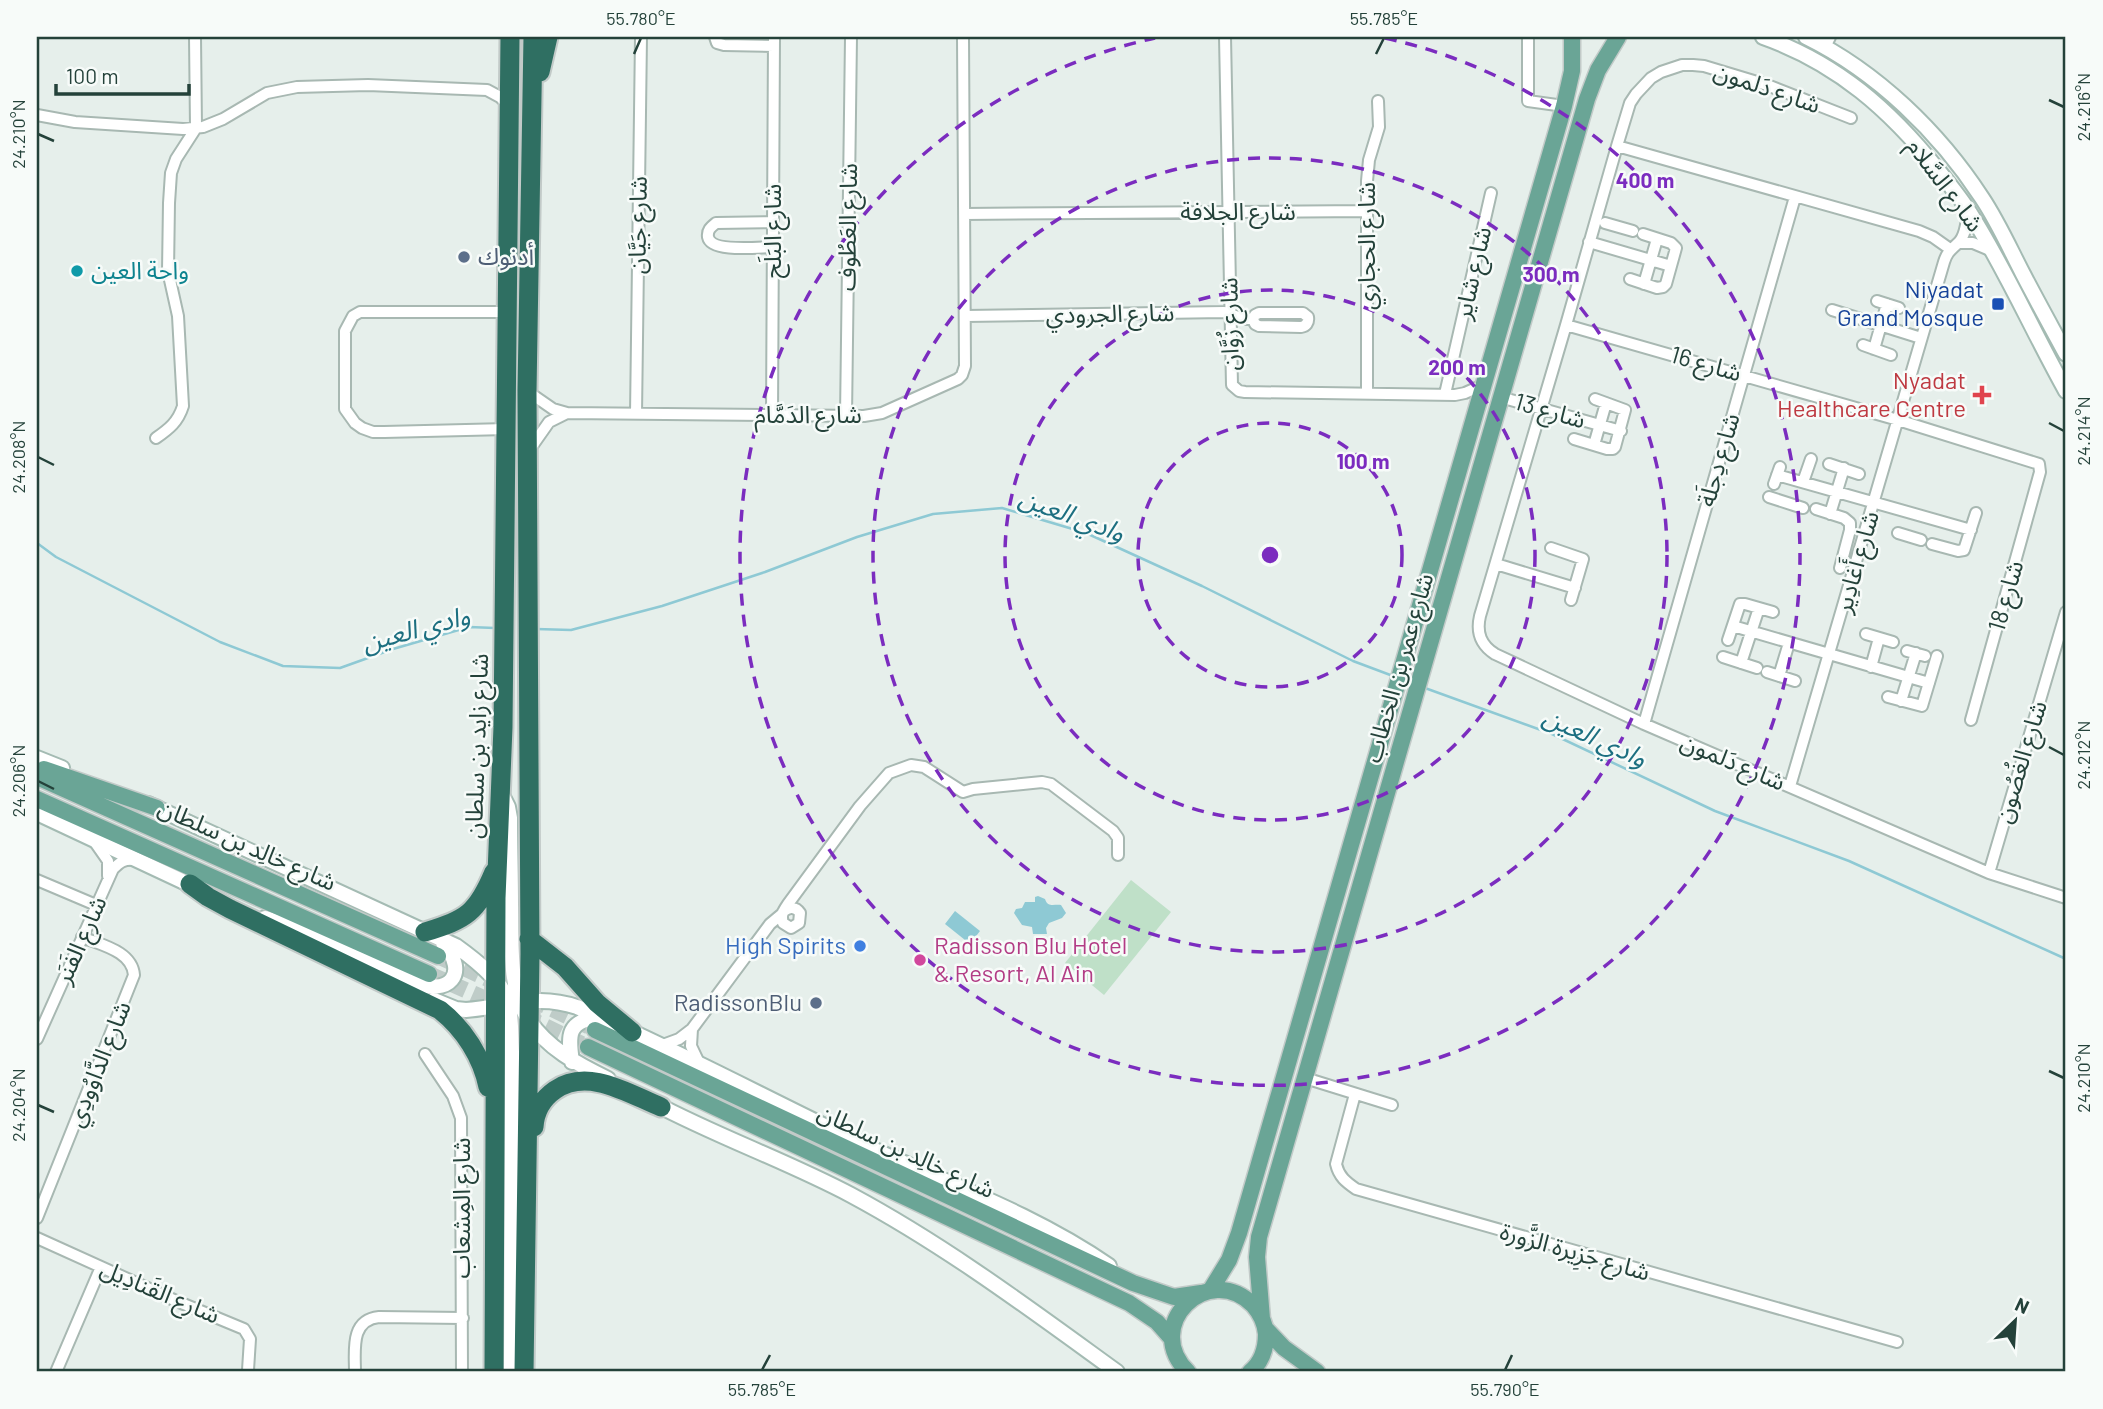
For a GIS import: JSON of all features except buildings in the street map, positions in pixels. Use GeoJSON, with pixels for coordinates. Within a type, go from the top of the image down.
{"type":"FeatureCollection","features":[{"type":"Feature","properties":{"kind":"highway","name":"شارع زايد بن سلطان"},"geometry":{"type":"LineString","coordinates":[[510,37],[506,541],[497,981],[516,1006],[525,1275],[524,1372]]}},
{"type":"Feature","properties":{"kind":"highway","name":"شارع زايد بن سلطان"},"geometry":{"type":"LineString","coordinates":[[494,1372],[495,1265],[516,1006],[529,939],[527,391],[533,37]]}},
{"type":"Feature","properties":{"kind":"highway"},"geometry":{"type":"LineString","coordinates":[[532,96],[548,37]]}},
{"type":"Feature","properties":{"kind":"highway"},"geometry":{"type":"LineString","coordinates":[[432,935],[470,913],[484,895],[498,861]]}},
{"type":"Feature","properties":{"kind":"highway"},"geometry":{"type":"LineString","coordinates":[[190,884],[230,909],[440,1010],[457,1026],[484,1068],[488,1087],[488,1229],[495,1265]]}},
{"type":"Feature","properties":{"kind":"highway"},"geometry":{"type":"LineString","coordinates":[[529,939],[565,967],[597,1003],[632,1032]]}},
{"type":"Feature","properties":{"kind":"highway"},"geometry":{"type":"LineString","coordinates":[[525,1275],[534,1232],[534,1123],[542,1102],[562,1085],[583,1080],[612,1087],[661,1107]]}},
{"type":"Feature","properties":{"kind":"main road","name":"شارع عمر بن الخطاب"},"geometry":{"type":"LineString","coordinates":[[1172,1339],[1173,1328],[1182,1307],[1206,1292],[1223,1272],[1237,1241],[1564,106],[1572,71],[1572,37]]}},
{"type":"Feature","properties":{"kind":"main road","name":"شارع عمر بن الخطاب"},"geometry":{"type":"LineString","coordinates":[[1250,1372],[1262,1356],[1266,1342],[1257,1257],[1259,1237],[1592,81],[1618,37]]}},
{"type":"Feature","properties":{"kind":"main road","name":"شارع السَّلام"},"geometry":{"type":"LineString","coordinates":[[1763,37],[1802,53],[1854,84],[1922,149],[1968,210],[2066,391]]}},
{"type":"Feature","properties":{"kind":"main road","name":"شارع السَّلام"},"geometry":{"type":"LineString","coordinates":[[1806,37],[1828,42],[1891,94],[1953,158],[1984,201],[2066,354]]}},
{"type":"Feature","properties":{"kind":"main road"},"geometry":{"type":"LineString","coordinates":[[37,758],[116,789],[432,935],[464,951],[497,981]]}},
{"type":"Feature","properties":{"kind":"main road"},"geometry":{"type":"LineString","coordinates":[[37,767],[157,808]]}},
{"type":"Feature","properties":{"kind":"main road","name":"شارع خالِد بن سلطان"},"geometry":{"type":"LineString","coordinates":[[37,777],[438,956]]}},
{"type":"Feature","properties":{"kind":"main road"},"geometry":{"type":"LineString","coordinates":[[500,793],[508,807],[510,818],[512,951],[516,1006],[512,1052],[511,1372]]}},
{"type":"Feature","properties":{"kind":"main road","name":"شارع خالِد بن سلطان"},"geometry":{"type":"LineString","coordinates":[[37,799],[429,974]]}},
{"type":"Feature","properties":{"kind":"main road"},"geometry":{"type":"LineString","coordinates":[[37,813],[445,1005],[466,1010],[551,1000],[564,1003],[598,1023]]}},
{"type":"Feature","properties":{"kind":"main road"},"geometry":{"type":"LineString","coordinates":[[260,917],[302,930],[412,982],[437,988],[452,979],[456,967],[453,955],[432,935]]}},
{"type":"Feature","properties":{"kind":"main road"},"geometry":{"type":"LineString","coordinates":[[516,1006],[554,1048],[572,1062],[661,1107],[823,1181],[920,1235],[990,1279],[1099,1366],[1117,1372]]}},
{"type":"Feature","properties":{"kind":"main road"},"geometry":{"type":"LineString","coordinates":[[572,1062],[570,1033],[586,1019],[632,1032],[888,1156],[1030,1218],[1080,1246],[1133,1283]]}},
{"type":"Feature","properties":{"kind":"main road","name":"شارع خالِد بن سلطان"},"geometry":{"type":"LineString","coordinates":[[598,1023],[1133,1283],[1174,1297],[1223,1290],[1235,1293],[1256,1308],[1264,1324]]}},
{"type":"Feature","properties":{"kind":"main road","name":"شارع خالِد بن سلطان"},"geometry":{"type":"LineString","coordinates":[[588,1047],[1129,1303],[1157,1322],[1172,1339]]}},
{"type":"Feature","properties":{"kind":"main road"},"geometry":{"type":"LineString","coordinates":[[1264,1324],[1290,1354],[1317,1372]]}},
{"type":"Feature","properties":{"kind":"main road"},"geometry":{"type":"LineString","coordinates":[[1172,1339],[1179,1362],[1188,1372]]}},
{"type":"Feature","properties":{"kind":"street"},"geometry":{"type":"LineString","coordinates":[[156,438],[175,424],[183,406],[178,316],[169,271],[169,203],[176,159],[196,128],[195,37]]}},
{"type":"Feature","properties":{"kind":"street","name":"شارع جَيَّان"},"geometry":{"type":"LineString","coordinates":[[636,414],[641,37]]}},
{"type":"Feature","properties":{"kind":"street","name":"شارع البَلَح"},"geometry":{"type":"LineString","coordinates":[[715,37],[717,43],[724,45],[774,41],[772,416]]}},
{"type":"Feature","properties":{"kind":"street","name":"شارع العَطُوف"},"geometry":{"type":"LineString","coordinates":[[846,416],[850,37]]}},
{"type":"Feature","properties":{"kind":"street","name":"شارع الدَمَّام"},"geometry":{"type":"LineString","coordinates":[[527,391],[552,408],[567,413],[846,416],[882,413],[958,379],[965,366],[966,316],[963,37]]}},
{"type":"Feature","properties":{"kind":"street","name":"شارع زُوَّان"},"geometry":{"type":"LineString","coordinates":[[1225,37],[1230,379],[1234,388],[1245,393],[1450,395],[1465,393],[1483,384]]}},
{"type":"Feature","properties":{"kind":"street"},"geometry":{"type":"LineString","coordinates":[[1528,37],[1528,101],[1564,106]]}},
{"type":"Feature","properties":{"kind":"street","name":"شارع دَلمون"},"geometry":{"type":"LineString","coordinates":[[1851,118],[1767,85],[1704,66],[1682,65],[1661,72],[1636,93],[1630,103],[1617,146],[1478,624],[1482,642],[1486,649],[1644,724],[1989,873],[2066,898]]}},
{"type":"Feature","properties":{"kind":"street"},"geometry":{"type":"LineString","coordinates":[[486,90],[510,71]]}},
{"type":"Feature","properties":{"kind":"street"},"geometry":{"type":"LineString","coordinates":[[37,114],[75,122],[183,130],[203,127],[223,119],[267,93],[297,87],[368,85],[486,90],[500,97],[510,108]]}},
{"type":"Feature","properties":{"kind":"street","name":"شارع الحجاري"},"geometry":{"type":"LineString","coordinates":[[1367,393],[1367,169],[1379,127],[1378,101]]}},
{"type":"Feature","properties":{"kind":"street"},"geometry":{"type":"LineString","coordinates":[[1617,146],[1919,231],[1955,246],[1973,243],[1992,251]]}},
{"type":"Feature","properties":{"kind":"street","name":"شارع شاير"},"geometry":{"type":"LineString","coordinates":[[1450,395],[1491,193]]}},
{"type":"Feature","properties":{"kind":"street","name":"شارع دِجلَة"},"geometry":{"type":"LineString","coordinates":[[1644,724],[1795,197]]}},
{"type":"Feature","properties":{"kind":"street","name":"شارع أَغادِير"},"geometry":{"type":"LineString","coordinates":[[1790,786],[1944,262],[1966,227],[1968,210]]}},
{"type":"Feature","properties":{"kind":"street","name":"شارع الجلافة"},"geometry":{"type":"LineString","coordinates":[[964,214],[1367,211]]}},
{"type":"Feature","properties":{"kind":"street"},"geometry":{"type":"LineString","coordinates":[[773,222],[716,223],[708,235],[712,244],[717,247],[773,247]]}},
{"type":"Feature","properties":{"kind":"street"},"geometry":{"type":"LineString","coordinates":[[1605,223],[1675,246],[1676,251],[1663,288],[1630,279]]}},
{"type":"Feature","properties":{"kind":"street"},"geometry":{"type":"LineString","coordinates":[[1614,249],[1620,227]]}},
{"type":"Feature","properties":{"kind":"street"},"geometry":{"type":"LineString","coordinates":[[1644,284],[1657,239]]}},
{"type":"Feature","properties":{"kind":"street"},"geometry":{"type":"LineString","coordinates":[[1589,242],[1671,266]]}},
{"type":"Feature","properties":{"kind":"street"},"geometry":{"type":"LineString","coordinates":[[1874,349],[1881,325],[1882,302],[1899,308]]}},
{"type":"Feature","properties":{"kind":"street"},"geometry":{"type":"LineString","coordinates":[[1831,310],[1921,338]]}},
{"type":"Feature","properties":{"kind":"street"},"geometry":{"type":"LineString","coordinates":[[507,429],[373,432],[362,428],[345,409],[344,337],[347,323],[360,312],[508,312]]}},
{"type":"Feature","properties":{"kind":"street","name":"شارع الجرودي"},"geometry":{"type":"LineString","coordinates":[[966,316],[1230,313],[1240,318],[1253,319]]}},
{"type":"Feature","properties":{"kind":"street","name":"شارع 16"},"geometry":{"type":"LineString","coordinates":[[1566,325],[1898,419],[2035,462],[2040,466],[2040,472]]}},
{"type":"Feature","properties":{"kind":"street"},"geometry":{"type":"LineString","coordinates":[[1863,345],[1891,355]]}},
{"type":"Feature","properties":{"kind":"street"},"geometry":{"type":"LineString","coordinates":[[1450,395],[1476,410]]}},
{"type":"Feature","properties":{"kind":"street","name":"شارع 13"},"geometry":{"type":"LineString","coordinates":[[1500,397],[1620,431]]}},
{"type":"Feature","properties":{"kind":"street","name":"شارع 13"},"geometry":{"type":"LineString","coordinates":[[1574,439],[1607,449],[1613,449],[1625,410],[1601,401],[1600,425],[1594,445]]}},
{"type":"Feature","properties":{"kind":"street"},"geometry":{"type":"LineString","coordinates":[[527,453],[549,422],[567,413]]}},
{"type":"Feature","properties":{"kind":"street"},"geometry":{"type":"LineString","coordinates":[[1788,503],[1799,481],[1815,460],[1859,474]]}},
{"type":"Feature","properties":{"kind":"street"},"geometry":{"type":"LineString","coordinates":[[1830,514],[1844,468]]}},
{"type":"Feature","properties":{"kind":"street","name":"شارع 18"},"geometry":{"type":"LineString","coordinates":[[1971,720],[2040,472]]}},
{"type":"Feature","properties":{"kind":"street"},"geometry":{"type":"LineString","coordinates":[[1777,475],[1971,530]]}},
{"type":"Feature","properties":{"kind":"street"},"geometry":{"type":"LineString","coordinates":[[1769,497],[1803,508]]}},
{"type":"Feature","properties":{"kind":"street"},"geometry":{"type":"LineString","coordinates":[[1816,509],[1847,520],[1851,526],[1840,568]]}},
{"type":"Feature","properties":{"kind":"street"},"geometry":{"type":"LineString","coordinates":[[1912,514],[1903,535],[1958,551],[1964,550],[1976,513]]}},
{"type":"Feature","properties":{"kind":"street"},"geometry":{"type":"LineString","coordinates":[[1932,543],[1948,524]]}},
{"type":"Feature","properties":{"kind":"street"},"geometry":{"type":"LineString","coordinates":[[1551,548],[1583,559],[1571,600]]}},
{"type":"Feature","properties":{"kind":"street"},"geometry":{"type":"LineString","coordinates":[[1496,564],[1575,588]]}},
{"type":"Feature","properties":{"kind":"street"},"geometry":{"type":"LineString","coordinates":[[1728,640],[1740,604],[1773,612]]}},
{"type":"Feature","properties":{"kind":"street"},"geometry":{"type":"LineString","coordinates":[[1741,663],[1759,608]]}},
{"type":"Feature","properties":{"kind":"street","name":"شارع الغُصُون"},"geometry":{"type":"LineString","coordinates":[[1989,873],[2066,611]]}},
{"type":"Feature","properties":{"kind":"street"},"geometry":{"type":"LineString","coordinates":[[1733,626],[1929,683]]}},
{"type":"Feature","properties":{"kind":"street"},"geometry":{"type":"LineString","coordinates":[[1866,634],[1893,642]]}},
{"type":"Feature","properties":{"kind":"street"},"geometry":{"type":"LineString","coordinates":[[1871,667],[1879,638]]}},
{"type":"Feature","properties":{"kind":"street"},"geometry":{"type":"LineString","coordinates":[[1779,676],[1790,643]]}},
{"type":"Feature","properties":{"kind":"street"},"geometry":{"type":"LineString","coordinates":[[1901,701],[1916,653]]}},
{"type":"Feature","properties":{"kind":"street"},"geometry":{"type":"LineString","coordinates":[[1888,698],[1922,706],[1937,656]]}},
{"type":"Feature","properties":{"kind":"street"},"geometry":{"type":"LineString","coordinates":[[1723,657],[1795,681]]}},
{"type":"Feature","properties":{"kind":"street"},"geometry":{"type":"LineString","coordinates":[[783,917],[799,890],[882,779],[898,768],[911,765],[924,767],[964,792],[1042,782],[1051,784],[1113,831],[1118,838],[1118,855]]}},
{"type":"Feature","properties":{"kind":"street","name":"شارع الفَنَر"},"geometry":{"type":"LineString","coordinates":[[92,839],[108,861],[108,879]]}},
{"type":"Feature","properties":{"kind":"street","name":"شارع الفَنَر"},"geometry":{"type":"LineString","coordinates":[[37,1039],[108,879],[119,862],[127,859],[138,860]]}},
{"type":"Feature","properties":{"kind":"street"},"geometry":{"type":"LineString","coordinates":[[37,880],[96,905]]}},
{"type":"Feature","properties":{"kind":"street"},"geometry":{"type":"LineString","coordinates":[[783,917],[791,928],[797,926],[801,920],[799,890]]}},
{"type":"Feature","properties":{"kind":"street"},"geometry":{"type":"LineString","coordinates":[[660,1046],[679,1039],[692,1029],[770,924],[792,908],[800,913]]}},
{"type":"Feature","properties":{"kind":"street","name":"شارع الدَّاوُودِي"},"geometry":{"type":"LineString","coordinates":[[37,1218],[134,975],[134,968],[127,957],[82,937]]}},
{"type":"Feature","properties":{"kind":"street"},"geometry":{"type":"LineString","coordinates":[[692,1029],[691,1046],[700,1065]]}},
{"type":"Feature","properties":{"kind":"street","name":"شارع المِشعاب"},"geometry":{"type":"LineString","coordinates":[[425,1054],[453,1096],[461,1118],[462,1372]]}},
{"type":"Feature","properties":{"kind":"street"},"geometry":{"type":"LineString","coordinates":[[1305,1078],[1392,1105]]}},
{"type":"Feature","properties":{"kind":"street","name":"شارع جَزِيرة الزَّورة"},"geometry":{"type":"LineString","coordinates":[[1354,1094],[1336,1164],[1338,1173],[1356,1189],[1897,1342]]}},
{"type":"Feature","properties":{"kind":"street","name":"شارع القَنادِيل"},"geometry":{"type":"LineString","coordinates":[[37,1238],[244,1329],[250,1339],[248,1370]]}},
{"type":"Feature","properties":{"kind":"street"},"geometry":{"type":"LineString","coordinates":[[56,1372],[101,1267]]}},
{"type":"Feature","properties":{"kind":"street"},"geometry":{"type":"LineString","coordinates":[[355,1372],[356,1336],[367,1321],[379,1317],[463,1318]]}},
{"type":"Feature","properties":{"kind":"green space"},"geometry":{"type":"Polygon","coordinates":[[[1131,880],[1171,912],[1104,995],[1065,963],[1131,880]]]}},
{"type":"Feature","properties":{"kind":"water"},"geometry":{"type":"Polygon","coordinates":[[[1038,896],[1050,905],[1061,905],[1066,913],[1062,918],[1049,923],[1047,934],[1033,934],[1032,927],[1022,925],[1014,913],[1016,909],[1022,908],[1025,902],[1035,902],[1035,897],[1038,896]]]}},
{"type":"Feature","properties":{"kind":"water"},"geometry":{"type":"Polygon","coordinates":[[[955,911],[980,931],[970,944],[945,924],[955,911]]]}},
{"type":"Feature","properties":{"kind":"waterway","name":"وادي العين"},"geometry":{"type":"LineString","coordinates":[[536,629],[571,630],[662,606],[765,572],[857,537],[933,514],[1002,508],[1086,533],[1202,586],[1353,661],[1393,676]]}},
{"type":"Feature","properties":{"kind":"waterway","name":"وادي العين"},"geometry":{"type":"LineString","coordinates":[[37,543],[56,557],[220,642],[283,666],[340,668],[469,627],[495,628]]}},
{"type":"Feature","properties":{"kind":"waterway","name":"وادي العين"},"geometry":{"type":"LineString","coordinates":[[1425,688],[1552,734],[1715,811],[1849,861],[2066,959]]}},
{"type":"Feature","properties":{"kind":"tunnel"},"geometry":{"type":"LineString","coordinates":[[442,958],[501,985]]}},
{"type":"Feature","properties":{"kind":"tunnel"},"geometry":{"type":"LineString","coordinates":[[429,974],[504,1007]]}},
{"type":"Feature","properties":{"kind":"tunnel"},"geometry":{"type":"LineString","coordinates":[[531,999],[590,1027]]}},
{"type":"Feature","properties":{"kind":"tunnel"},"geometry":{"type":"LineString","coordinates":[[524,1016],[588,1047]]}},
{"type":"Feature","properties":{"kind":"place","name":"أدنوك"},"geometry":{"type":"Point","coordinates":[464,257]}},
{"type":"Feature","properties":{"kind":"place","name":"واحة العين"},"geometry":{"type":"Point","coordinates":[77,271]}},
{"type":"Feature","properties":{"kind":"place","name":"Niyadat Grand Mosque"},"geometry":{"type":"Point","coordinates":[1998,304]}},
{"type":"Feature","properties":{"kind":"place","name":"Nyadat Healthcare Centre"},"geometry":{"type":"Point","coordinates":[1982,395]}},
{"type":"Feature","properties":{"kind":"place","name":"High Spirits"},"geometry":{"type":"Point","coordinates":[860,946]}},
{"type":"Feature","properties":{"kind":"place","name":"Radisson Blu Hotel & Resort, Al Ain"},"geometry":{"type":"Point","coordinates":[920,960]}},
{"type":"Feature","properties":{"kind":"place","name":"RadissonBlu"},"geometry":{"type":"Point","coordinates":[816,1003]}}]}
